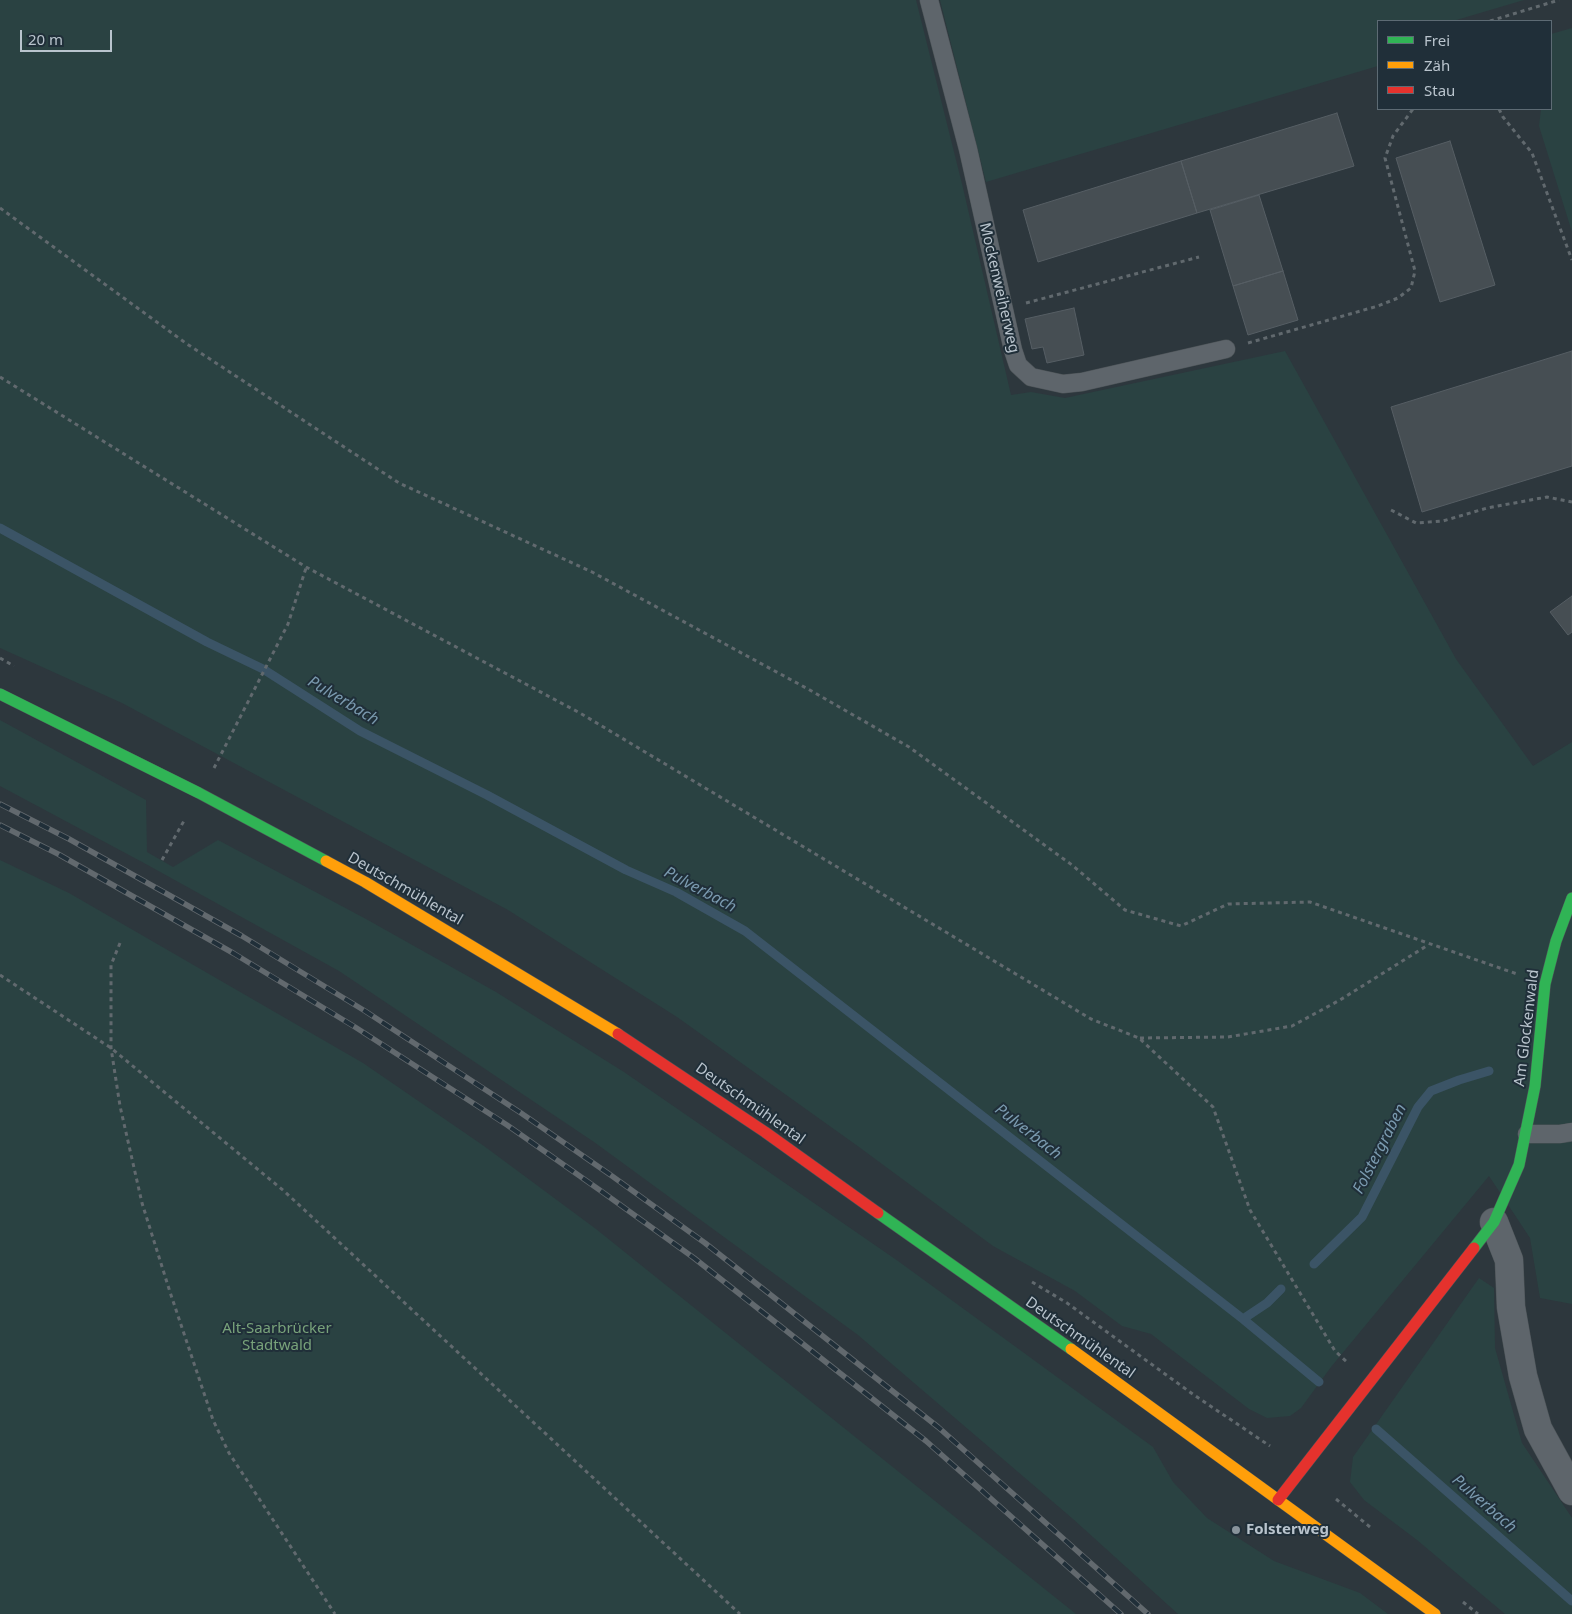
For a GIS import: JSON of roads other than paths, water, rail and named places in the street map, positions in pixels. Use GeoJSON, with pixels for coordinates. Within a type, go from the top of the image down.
{"type":"FeatureCollection","features":[{"type":"Feature","properties":{"kind":"main road","name":"Deutschmühlental"},"geometry":{"type":"LineString","coordinates":[[0,694],[199,793],[366,882],[574,1006],[661,1061],[765,1132],[1110,1377],[1435,1614]]}},
{"type":"Feature","properties":{"kind":"main road","name":"Am Glockenwald"},"geometry":{"type":"LineString","coordinates":[[1527,1134],[1535,1086],[1545,984],[1556,941],[1572,898]]}},
{"type":"Feature","properties":{"kind":"main road"},"geometry":{"type":"LineString","coordinates":[[1278,1500],[1494,1222],[1520,1165],[1527,1134]]}},
{"type":"Feature","properties":{"kind":"street"},"geometry":{"type":"LineString","coordinates":[[1494,1222],[1509,1260],[1511,1307],[1523,1376],[1538,1429],[1572,1491]]}},
{"type":"Feature","properties":{"kind":"lane","name":"Mockenweiherweg"},"geometry":{"type":"LineString","coordinates":[[929,0],[968,149],[1018,365],[1032,377],[1063,384],[1082,382],[1226,349]]}},
{"type":"Feature","properties":{"kind":"lane"},"geometry":{"type":"LineString","coordinates":[[1527,1134],[1572,1132]]}},
{"type":"Feature","properties":{"kind":"waterway","name":"Pulverbach"},"geometry":{"type":"LineString","coordinates":[[0,528],[207,642],[263,669],[360,731],[487,795],[626,870],[676,892],[745,931],[1243,1319],[1319,1382]]}},
{"type":"Feature","properties":{"kind":"waterway","name":"Folstergraben"},"geometry":{"type":"LineString","coordinates":[[1314,1264],[1362,1217],[1418,1107],[1431,1091],[1489,1071]]}},
{"type":"Feature","properties":{"kind":"waterway","name":"Folstergraben"},"geometry":{"type":"LineString","coordinates":[[1243,1319],[1267,1303],[1281,1289]]}},
{"type":"Feature","properties":{"kind":"waterway","name":"Pulverbach"},"geometry":{"type":"LineString","coordinates":[[1376,1429],[1572,1601]]}},
{"type":"Feature","properties":{"kind":"railway"},"geometry":{"type":"LineString","coordinates":[[0,804],[69,839],[242,936],[365,1011],[521,1113],[612,1176],[705,1243],[938,1427],[1148,1614]]}},
{"type":"Feature","properties":{"kind":"railway"},"geometry":{"type":"LineString","coordinates":[[0,825],[58,854],[233,953],[355,1027],[507,1125],[601,1191],[694,1258],[926,1441],[1121,1614]]}},
{"type":"Feature","properties":{"kind":"place","name":"Folsterweg"},"geometry":{"type":"Point","coordinates":[1236,1530]}},
{"type":"Feature","properties":{"kind":"park label","name":"Alt-Saarbrücker Stadtwald"},"geometry":{"type":"Point","coordinates":[277,1338]}}]}
